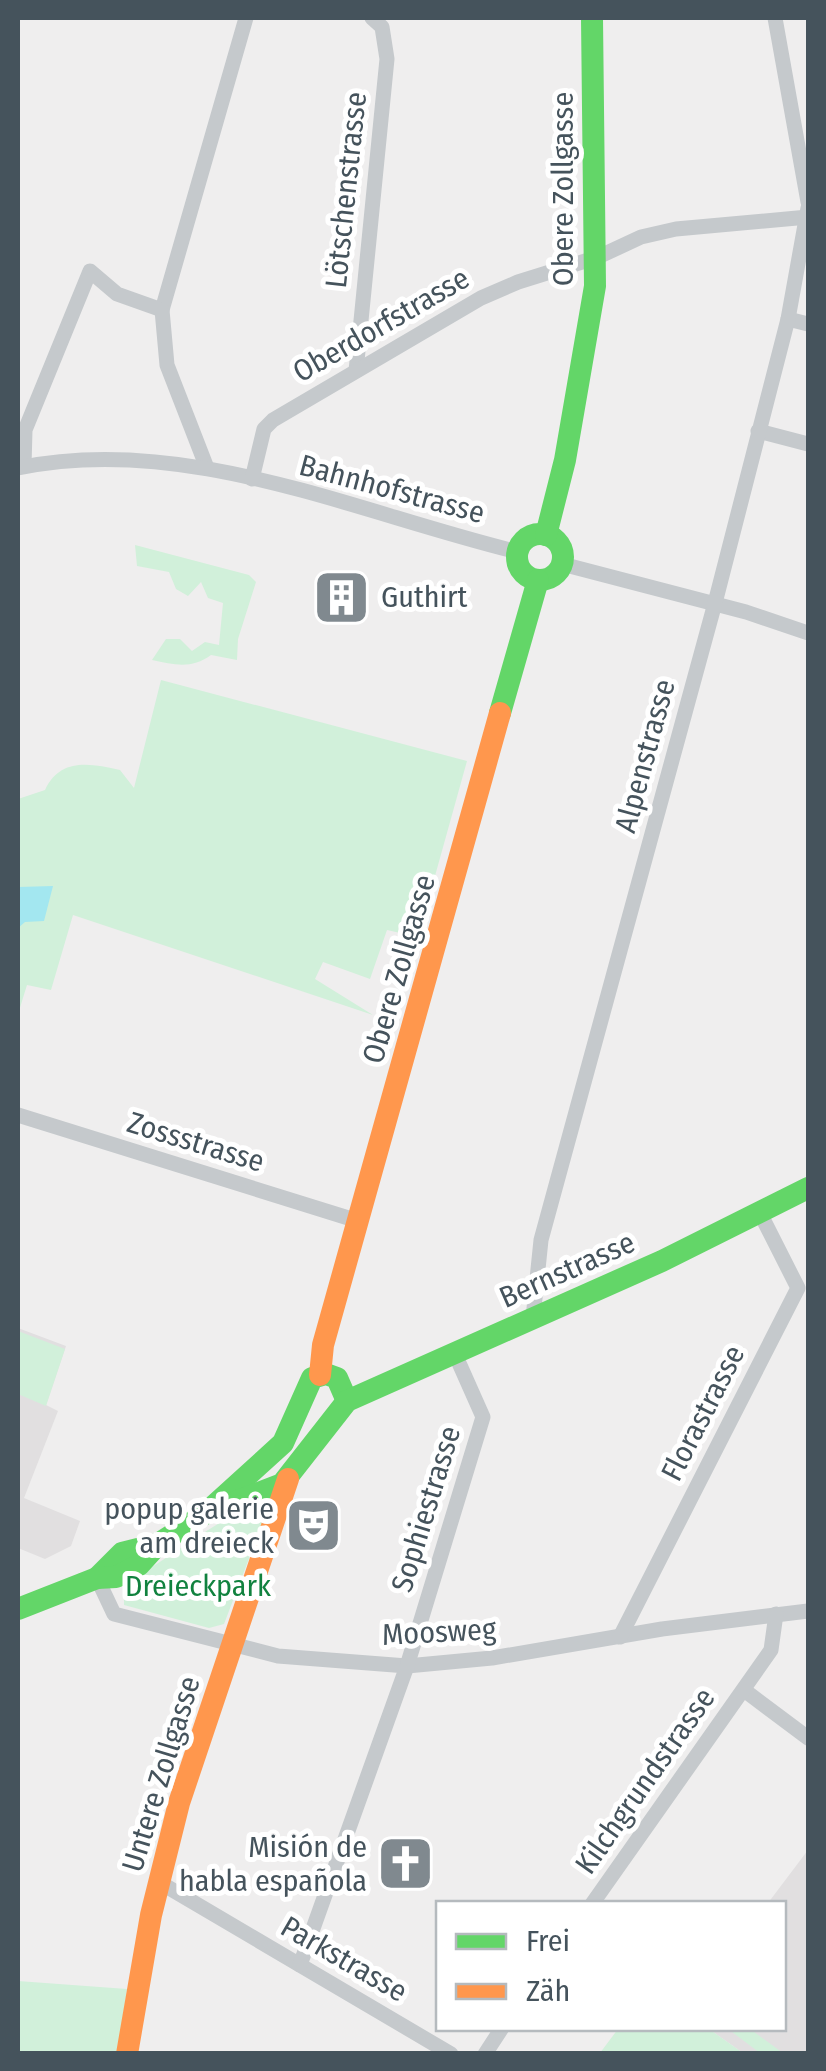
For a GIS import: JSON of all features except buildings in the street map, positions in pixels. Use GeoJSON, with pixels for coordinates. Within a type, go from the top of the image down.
{"type":"FeatureCollection","features":[{"type":"Feature","properties":{"kind":"street"},"geometry":{"type":"LineString","coordinates":[[207,468],[167,365],[162,310],[246,18]]}},
{"type":"Feature","properties":{"kind":"street","name":"Lötschenstrasse"},"geometry":{"type":"LineString","coordinates":[[356,371],[387,59],[382,27],[372,18]]}},
{"type":"Feature","properties":{"kind":"street","name":"Obere Zollgasse"},"geometry":{"type":"LineString","coordinates":[[546,535],[566,460],[598,257],[592,18]]}},
{"type":"Feature","properties":{"kind":"street","name":"Alpenstrasse"},"geometry":{"type":"LineString","coordinates":[[534,1318],[541,1240],[716,604],[788,319],[808,217],[775,18]]}},
{"type":"Feature","properties":{"kind":"street","name":"Oberdorfstrasse"},"geometry":{"type":"LineString","coordinates":[[252,479],[266,426],[482,298],[518,282],[598,257],[641,237],[687,226],[808,217]]}},
{"type":"Feature","properties":{"kind":"street"},"geometry":{"type":"LineString","coordinates":[[162,310],[117,294],[90,271],[25,430],[20,467],[126,462],[207,468],[252,479]]}},
{"type":"Feature","properties":{"kind":"street"},"geometry":{"type":"LineString","coordinates":[[788,319],[808,324]]}},
{"type":"Feature","properties":{"kind":"street"},"geometry":{"type":"LineString","coordinates":[[758,431],[808,444]]}},
{"type":"Feature","properties":{"kind":"street","name":"Bahnhofstrasse"},"geometry":{"type":"LineString","coordinates":[[252,479],[518,552]]}},
{"type":"Feature","properties":{"kind":"street"},"geometry":{"type":"LineString","coordinates":[[546,535],[562,550],[562,564],[553,576],[538,580],[521,570],[518,552],[526,540],[546,535]]}},
{"type":"Feature","properties":{"kind":"street"},"geometry":{"type":"LineString","coordinates":[[562,564],[716,604],[808,633]]}},
{"type":"Feature","properties":{"kind":"street","name":"Obere Zollgasse"},"geometry":{"type":"LineString","coordinates":[[320,1374],[323,1345],[538,580]]}},
{"type":"Feature","properties":{"kind":"street","name":"Zossstrasse"},"geometry":{"type":"LineString","coordinates":[[18,1115],[358,1221]]}},
{"type":"Feature","properties":{"kind":"street","name":"Bernstrasse"},"geometry":{"type":"LineString","coordinates":[[18,1610],[97,1578],[107,1560],[128,1549],[158,1544],[206,1513],[232,1506],[279,1482],[341,1408],[761,1215],[808,1188]]}},
{"type":"Feature","properties":{"kind":"street","name":"Florastrasse"},"geometry":{"type":"LineString","coordinates":[[620,1637],[798,1288],[761,1215]]}},
{"type":"Feature","properties":{"kind":"street","name":"Sophiestrasse"},"geometry":{"type":"LineString","coordinates":[[300,1965],[407,1666],[483,1418],[455,1354]]}},
{"type":"Feature","properties":{"kind":"street"},"geometry":{"type":"LineString","coordinates":[[304,1400],[316,1415],[341,1408],[341,1380],[320,1374]]}},
{"type":"Feature","properties":{"kind":"street","name":"Bernstrasse"},"geometry":{"type":"LineString","coordinates":[[206,1513],[223,1491],[270,1458],[290,1432],[307,1384],[320,1374]]}},
{"type":"Feature","properties":{"kind":"street"},"geometry":{"type":"LineString","coordinates":[[270,1458],[264,1475],[279,1482]]}},
{"type":"Feature","properties":{"kind":"street","name":"Untere Zollgasse"},"geometry":{"type":"LineString","coordinates":[[127,2054],[158,1882],[190,1764],[274,1517],[279,1482]]}},
{"type":"Feature","properties":{"kind":"street","name":"Moosweg"},"geometry":{"type":"LineString","coordinates":[[97,1578],[114,1614],[278,1656],[407,1666],[492,1658],[808,1611]]}},
{"type":"Feature","properties":{"kind":"street","name":"Kilchgrundstrasse"},"geometry":{"type":"LineString","coordinates":[[594,1901],[771,1650],[776,1614]]}},
{"type":"Feature","properties":{"kind":"street","name":"Kilchgrundstrasse"},"geometry":{"type":"LineString","coordinates":[[744,1690],[808,1738]]}},
{"type":"Feature","properties":{"kind":"street","name":"Parkstrasse"},"geometry":{"type":"LineString","coordinates":[[158,1882],[451,2054]]}},
{"type":"Feature","properties":{"kind":"street"},"geometry":{"type":"LineString","coordinates":[[485,2054],[500,2031]]}},
{"type":"Feature","properties":{"kind":"shaded area"},"geometry":{"type":"Polygon","coordinates":[[[18,1328],[66,1346],[46,1405],[58,1411],[24,1498],[80,1521],[71,1546],[45,1559],[18,1548],[18,1328]]]}},
{"type":"Feature","properties":{"kind":"shaded area"},"geometry":{"type":"Polygon","coordinates":[[[808,1850],[808,2053],[743,2053],[712,2031],[786,2031],[786,1901],[770,1901],[808,1850]]]}},
{"type":"Feature","properties":{"kind":"green space"},"geometry":{"type":"Polygon","coordinates":[[[135,545],[249,575],[256,582],[238,639],[237,660],[211,655],[190,664],[152,660],[166,639],[180,639],[192,651],[205,642],[219,645],[223,603],[208,598],[201,582],[188,596],[176,589],[169,572],[137,566],[135,545]]]}},
{"type":"Feature","properties":{"kind":"green space"},"geometry":{"type":"Polygon","coordinates":[[[161,680],[467,761],[418,937],[387,930],[370,979],[323,962],[315,979],[373,1015],[73,915],[51,990],[27,985],[18,1014],[18,799],[45,790],[59,772],[76,765],[120,770],[134,788],[161,680]]]}},
{"type":"Feature","properties":{"kind":"green space"},"geometry":{"type":"Polygon","coordinates":[[[18,1331],[65,1349],[46,1406],[18,1394],[18,1331]]]}},
{"type":"Feature","properties":{"kind":"green space","name":"Dreieckpark"},"geometry":{"type":"Polygon","coordinates":[[[261,1502],[263,1522],[224,1624],[209,1628],[124,1605],[124,1584],[261,1502]]]}},
{"type":"Feature","properties":{"kind":"green space"},"geometry":{"type":"Polygon","coordinates":[[[18,1981],[127,1989],[118,2053],[18,2054],[18,1981]]]}},
{"type":"Feature","properties":{"kind":"green space"},"geometry":{"type":"Polygon","coordinates":[[[616,2031],[712,2031],[743,2053],[600,2053],[616,2031]]]}},
{"type":"Feature","properties":{"kind":"green space"},"geometry":{"type":"Polygon","coordinates":[[[731,2031],[753,2031],[783,2053],[760,2053],[731,2031]]]}},
{"type":"Feature","properties":{"kind":"water"},"geometry":{"type":"Polygon","coordinates":[[[53,886],[44,921],[25,922],[18,928],[18,887],[53,886]]]}},
{"type":"Feature","properties":{"kind":"traffic: fast"},"geometry":{"type":"LineString","coordinates":[[546,535],[565,460],[595,286],[592,18]]}},
{"type":"Feature","properties":{"kind":"traffic: fast"},"geometry":{"type":"LineString","coordinates":[[540,534],[556,541],[563,557],[556,573],[540,580],[524,573],[517,557],[524,541],[540,534]]}},
{"type":"Feature","properties":{"kind":"traffic: fast"},"geometry":{"type":"LineString","coordinates":[[500,713],[538,580]]}},
{"type":"Feature","properties":{"kind":"traffic: fast"},"geometry":{"type":"LineString","coordinates":[[18,1609],[97,1578],[116,1577],[139,1565],[158,1544],[206,1513],[282,1484],[347,1401],[662,1261],[808,1188]]}},
{"type":"Feature","properties":{"kind":"traffic: fast"},"geometry":{"type":"LineString","coordinates":[[206,1513],[283,1443],[312,1378],[326,1374],[337,1378],[347,1401]]}},
{"type":"Feature","properties":{"kind":"traffic: fast"},"geometry":{"type":"LineString","coordinates":[[97,1578],[122,1553],[158,1544]]}},
{"type":"Feature","properties":{"kind":"traffic: slow"},"geometry":{"type":"LineString","coordinates":[[320,1375],[323,1345],[500,713]]}},
{"type":"Feature","properties":{"kind":"traffic: slow"},"geometry":{"type":"LineString","coordinates":[[127,2054],[151,1915],[179,1803],[288,1479]]}},
{"type":"Feature","properties":{"kind":"place","name":"Guthirt"},"geometry":{"type":"Point","coordinates":[342,597]}},
{"type":"Feature","properties":{"kind":"place","name":"popup galerie am dreieck"},"geometry":{"type":"Point","coordinates":[313,1526]}},
{"type":"Feature","properties":{"kind":"place","name":"Misión de habla española"},"geometry":{"type":"Point","coordinates":[406,1864]}}]}
